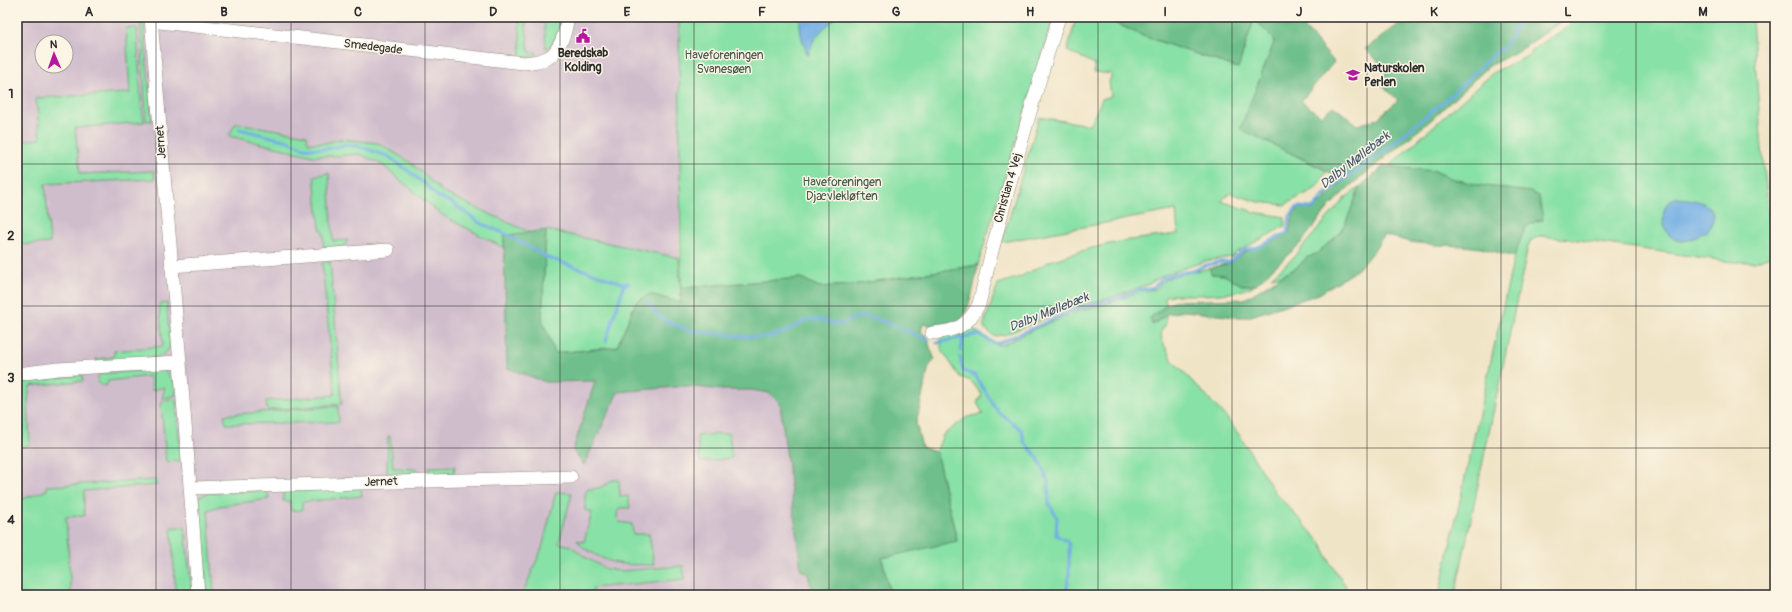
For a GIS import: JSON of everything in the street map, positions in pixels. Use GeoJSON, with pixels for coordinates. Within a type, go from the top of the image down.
{"type":"FeatureCollection","features":[{"type":"Feature","properties":{"kind":"street","name":"Smedegade"},"geometry":{"type":"LineString","coordinates":[[151,19],[524,63],[540,61],[552,55],[563,37],[567,25],[566,17]]}},
{"type":"Feature","properties":{"kind":"street","name":"Christian 4 Vej"},"geometry":{"type":"LineString","coordinates":[[932,333],[943,332],[961,327],[974,314],[979,304],[1002,209],[1038,82],[1059,17]]}},
{"type":"Feature","properties":{"kind":"street","name":"Jernet"},"geometry":{"type":"LineString","coordinates":[[151,19],[179,362],[191,488],[198,595]]}},
{"type":"Feature","properties":{"kind":"street"},"geometry":{"type":"LineString","coordinates":[[171,266],[388,250]]}},
{"type":"Feature","properties":{"kind":"street"},"geometry":{"type":"LineString","coordinates":[[17,374],[58,369],[179,362]]}},
{"type":"Feature","properties":{"kind":"street","name":"Jernet"},"geometry":{"type":"LineString","coordinates":[[191,488],[571,477]]}},
{"type":"Feature","properties":{"kind":"shaded area"},"geometry":{"type":"Polygon","coordinates":[[[17,17],[679,17],[681,109],[679,258],[546,230],[504,236],[546,382],[595,381],[573,450],[584,465],[618,392],[686,386],[723,390],[752,390],[770,393],[780,403],[801,569],[808,573],[813,595],[17,595],[17,17]]]}},
{"type":"Feature","properties":{"kind":"green space"},"geometry":{"type":"Polygon","coordinates":[[[519,17],[525,17],[529,52],[536,52],[537,54],[528,57],[521,56],[519,17]]]}},
{"type":"Feature","properties":{"kind":"green space"},"geometry":{"type":"Polygon","coordinates":[[[544,17],[560,17],[560,26],[557,35],[546,49],[544,17]]]}},
{"type":"Feature","properties":{"kind":"green space","name":"Haveforeningen Djævlekløften"},"geometry":{"type":"Polygon","coordinates":[[[679,17],[1054,17],[978,265],[851,285],[819,287],[801,278],[681,288],[679,17]]]}},
{"type":"Feature","properties":{"kind":"green space"},"geometry":{"type":"Polygon","coordinates":[[[1075,17],[1103,17],[1143,36],[1238,68],[1254,19],[1275,40],[1241,129],[1327,171],[1315,189],[1284,205],[1259,202],[1230,193],[1221,201],[1254,212],[1285,217],[1285,226],[1237,252],[1232,257],[1206,261],[1164,275],[1149,284],[1113,297],[1069,309],[1004,335],[994,336],[983,327],[998,284],[1020,277],[1050,261],[1088,249],[1122,241],[1178,234],[1176,210],[1002,242],[1039,117],[1090,125],[1102,99],[1111,96],[1109,82],[1112,74],[1094,72],[1095,64],[1067,51],[1076,19],[1075,17]]]}},
{"type":"Feature","properties":{"kind":"green space"},"geometry":{"type":"Polygon","coordinates":[[[1103,17],[1301,17],[1300,22],[1334,62],[1301,101],[1321,116],[1333,106],[1358,125],[1377,119],[1398,100],[1380,83],[1387,70],[1365,49],[1409,17],[1567,17],[1525,47],[1489,66],[1431,120],[1350,186],[1329,207],[1300,244],[1255,285],[1242,285],[1224,275],[1211,274],[1210,268],[1231,263],[1244,252],[1271,242],[1289,233],[1293,215],[1299,208],[1314,209],[1343,181],[1324,169],[1240,129],[1275,40],[1254,19],[1238,68],[1143,36],[1103,17]]]}},
{"type":"Feature","properties":{"kind":"green space"},"geometry":{"type":"Polygon","coordinates":[[[1577,17],[1753,17],[1752,20],[1762,149],[1773,255],[1754,262],[1732,262],[1579,240],[1540,236],[1531,240],[1528,246],[1455,595],[1439,595],[1514,257],[1522,233],[1530,224],[1543,220],[1504,190],[1450,178],[1435,171],[1419,171],[1389,166],[1494,72],[1528,56],[1531,51],[1567,27],[1577,17]]]}},
{"type":"Feature","properties":{"kind":"green space"},"geometry":{"type":"Polygon","coordinates":[[[140,18],[143,18],[152,121],[146,121],[140,18]]]}},
{"type":"Feature","properties":{"kind":"green space"},"geometry":{"type":"Polygon","coordinates":[[[126,28],[137,28],[141,101],[144,122],[75,128],[80,174],[154,171],[155,179],[45,184],[50,243],[17,245],[17,141],[40,139],[36,98],[130,93],[126,28]]]}},
{"type":"Feature","properties":{"kind":"green space"},"geometry":{"type":"Polygon","coordinates":[[[236,123],[307,135],[308,143],[325,143],[340,139],[378,143],[410,162],[444,193],[529,232],[504,236],[504,248],[442,215],[381,164],[360,154],[313,156],[229,136],[236,123]]]}},
{"type":"Feature","properties":{"kind":"green space"},"geometry":{"type":"Polygon","coordinates":[[[1384,166],[1435,171],[1450,178],[1479,185],[1530,192],[1539,196],[1543,220],[1538,220],[1525,228],[1514,257],[1481,248],[1410,242],[1384,235],[1358,269],[1319,294],[1248,317],[1235,317],[1185,311],[1167,314],[1152,325],[1150,318],[1166,305],[1176,301],[1245,299],[1298,267],[1306,258],[1316,254],[1339,234],[1346,222],[1360,187],[1384,166]]]}},
{"type":"Feature","properties":{"kind":"green space"},"geometry":{"type":"Polygon","coordinates":[[[329,173],[333,241],[348,240],[344,247],[324,248],[323,232],[320,228],[314,176],[329,173]]]}},
{"type":"Feature","properties":{"kind":"green space"},"geometry":{"type":"Polygon","coordinates":[[[1360,187],[1346,222],[1339,234],[1316,254],[1306,258],[1298,267],[1283,275],[1271,277],[1292,259],[1345,198],[1360,187]]]}},
{"type":"Feature","properties":{"kind":"green space"},"geometry":{"type":"Polygon","coordinates":[[[546,230],[679,258],[681,303],[650,294],[636,302],[617,347],[555,353],[542,320],[546,230]]]}},
{"type":"Feature","properties":{"kind":"green space"},"geometry":{"type":"Polygon","coordinates":[[[546,230],[542,320],[555,353],[617,347],[636,302],[650,294],[681,303],[681,288],[801,278],[819,287],[851,285],[978,265],[969,305],[962,319],[949,326],[931,326],[923,324],[921,332],[928,337],[929,345],[935,360],[929,366],[916,423],[922,447],[936,452],[957,541],[882,558],[890,595],[813,595],[808,573],[801,570],[780,403],[769,393],[752,390],[723,390],[686,386],[618,392],[584,465],[573,450],[595,381],[546,382],[507,368],[504,236],[546,230]]]}},
{"type":"Feature","properties":{"kind":"green space"},"geometry":{"type":"Polygon","coordinates":[[[330,261],[342,404],[267,410],[266,401],[335,395],[322,263],[330,261]]]}},
{"type":"Feature","properties":{"kind":"green space"},"geometry":{"type":"Polygon","coordinates":[[[1210,268],[1211,274],[1224,275],[1242,285],[1255,285],[1223,294],[1165,296],[1166,305],[1150,318],[1153,325],[1166,315],[1166,324],[1161,332],[1162,341],[1173,361],[1226,417],[1240,436],[1274,491],[1321,543],[1330,563],[1346,586],[1344,592],[1347,595],[890,595],[882,558],[957,540],[936,452],[943,435],[967,417],[983,414],[977,402],[982,395],[971,381],[960,377],[941,349],[941,335],[970,327],[997,345],[1002,345],[1037,328],[1079,311],[1117,301],[1139,291],[1156,289],[1164,280],[1173,276],[1210,268]]]}},
{"type":"Feature","properties":{"kind":"green space"},"geometry":{"type":"Polygon","coordinates":[[[167,303],[170,348],[160,357],[97,362],[96,359],[114,357],[114,351],[163,346],[159,304],[167,303]]]}},
{"type":"Feature","properties":{"kind":"green space"},"geometry":{"type":"Polygon","coordinates":[[[154,369],[165,370],[172,380],[174,380],[176,395],[162,399],[165,387],[152,390],[150,376],[108,381],[107,385],[103,386],[98,383],[97,378],[100,374],[154,369]]]}},
{"type":"Feature","properties":{"kind":"green space"},"geometry":{"type":"Polygon","coordinates":[[[82,375],[83,381],[30,386],[28,401],[30,444],[17,449],[17,383],[82,375]]]}},
{"type":"Feature","properties":{"kind":"green space"},"geometry":{"type":"Polygon","coordinates":[[[176,399],[181,461],[166,462],[161,402],[176,399]]]}},
{"type":"Feature","properties":{"kind":"green space"},"geometry":{"type":"Polygon","coordinates":[[[338,406],[339,422],[226,424],[224,415],[338,406]]]}},
{"type":"Feature","properties":{"kind":"green space"},"geometry":{"type":"Polygon","coordinates":[[[729,433],[732,458],[700,462],[697,436],[729,433]]]}},
{"type":"Feature","properties":{"kind":"green space"},"geometry":{"type":"Polygon","coordinates":[[[388,436],[390,436],[393,468],[417,469],[418,474],[387,474],[388,436]]]}},
{"type":"Feature","properties":{"kind":"green space"},"geometry":{"type":"Polygon","coordinates":[[[455,466],[454,473],[429,474],[429,467],[455,466]]]}},
{"type":"Feature","properties":{"kind":"green space"},"geometry":{"type":"Polygon","coordinates":[[[157,480],[157,485],[84,491],[84,516],[66,517],[71,595],[17,595],[17,501],[47,490],[46,486],[157,480]]]}},
{"type":"Feature","properties":{"kind":"green space"},"geometry":{"type":"Polygon","coordinates":[[[612,480],[619,480],[620,497],[628,496],[630,508],[619,508],[617,515],[619,522],[632,524],[633,534],[649,534],[654,565],[621,564],[607,560],[585,548],[577,540],[584,542],[592,512],[585,510],[585,494],[588,489],[601,487],[612,480]]]}},
{"type":"Feature","properties":{"kind":"green space"},"geometry":{"type":"Polygon","coordinates":[[[361,488],[362,496],[302,502],[302,510],[291,511],[290,501],[283,501],[283,494],[286,490],[361,488]]]}},
{"type":"Feature","properties":{"kind":"green space"},"geometry":{"type":"Polygon","coordinates":[[[267,491],[269,499],[219,506],[208,510],[214,595],[207,595],[199,497],[208,493],[267,491]]]}},
{"type":"Feature","properties":{"kind":"green space"},"geometry":{"type":"Polygon","coordinates":[[[556,492],[572,493],[559,543],[571,546],[582,555],[606,569],[620,571],[683,566],[685,579],[593,588],[593,592],[555,595],[522,595],[542,548],[556,492]]]}},
{"type":"Feature","properties":{"kind":"green space"},"geometry":{"type":"Polygon","coordinates":[[[171,527],[185,527],[192,595],[176,595],[171,527]]]}},
{"type":"Feature","properties":{"kind":"water"},"geometry":{"type":"Polygon","coordinates":[[[800,17],[837,17],[815,38],[808,56],[800,29],[800,17]]]}},
{"type":"Feature","properties":{"kind":"water"},"geometry":{"type":"Polygon","coordinates":[[[1674,198],[1697,201],[1706,205],[1714,214],[1712,224],[1701,234],[1689,240],[1678,240],[1671,236],[1666,230],[1663,221],[1667,204],[1674,198]]]}},
{"type":"Feature","properties":{"kind":"waterway","name":"Dalby Møllebæk"},"geometry":{"type":"LineString","coordinates":[[937,343],[979,334],[994,343],[999,343],[1074,310],[1118,298],[1138,290],[1154,287],[1163,278],[1177,273],[1193,271],[1203,266],[1220,262],[1230,262],[1244,250],[1258,247],[1287,233],[1290,216],[1296,208],[1315,207],[1322,197],[1338,183],[1350,176],[1386,149],[1449,97],[1494,54],[1506,46],[1517,24],[1528,17]]}},
{"type":"Feature","properties":{"kind":"waterway"},"geometry":{"type":"LineString","coordinates":[[239,129],[288,141],[304,148],[326,149],[346,145],[357,146],[388,156],[424,183],[437,196],[451,202],[480,223],[506,234],[546,257],[622,283],[629,283]]}},
{"type":"Feature","properties":{"kind":"waterway"},"geometry":{"type":"LineString","coordinates":[[606,341],[624,285],[627,284]]}},
{"type":"Feature","properties":{"kind":"waterway"},"geometry":{"type":"LineString","coordinates":[[646,301],[660,317],[687,330],[748,337],[769,337],[785,332],[806,320],[821,320],[839,325],[857,317],[864,317],[877,319],[929,340]]}},
{"type":"Feature","properties":{"kind":"waterway","name":"Dalby Møllebæk"},"geometry":{"type":"LineString","coordinates":[[961,350],[963,337]]}},
{"type":"Feature","properties":{"kind":"waterway","name":"Dalby Møllebæk"},"geometry":{"type":"LineString","coordinates":[[960,357],[963,371],[975,375],[998,412],[1022,430],[1024,442],[1038,458],[1048,481],[1049,504],[1057,517],[1056,535],[1067,541],[1069,545],[1069,575],[1066,595]]}},
{"type":"Feature","properties":{"kind":"place","name":"Beredskab Kolding"},"geometry":{"type":"Point","coordinates":[583,36]}},
{"type":"Feature","properties":{"kind":"place","name":"Naturskolen Perlen"},"geometry":{"type":"Point","coordinates":[1353,75]}},
{"type":"Feature","properties":{"kind":"park label","name":"Haveforeningen Svanesøen"},"geometry":{"type":"Point","coordinates":[724,62]}}]}
